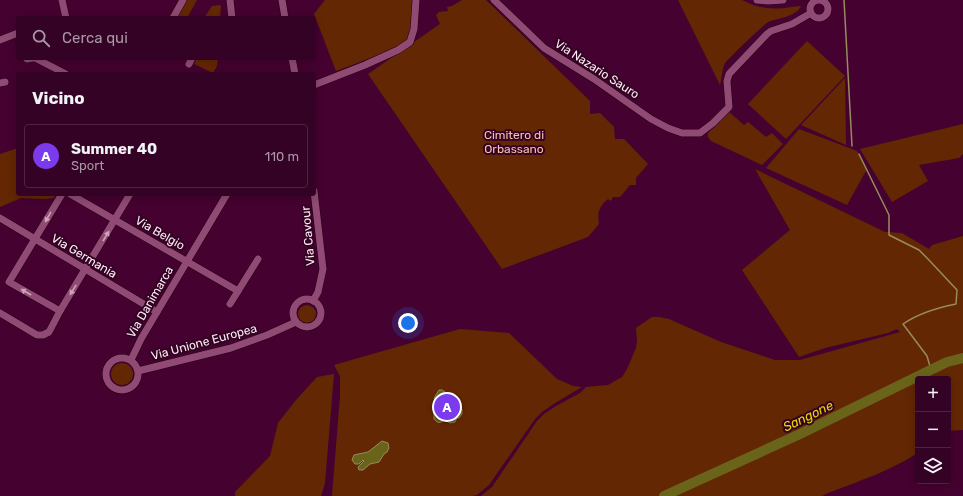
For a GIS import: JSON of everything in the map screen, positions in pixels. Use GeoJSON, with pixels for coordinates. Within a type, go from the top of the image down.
{"type":"FeatureCollection","features":[{"type":"Feature","properties":{"kind":"street"},"geometry":{"type":"LineString","coordinates":[[62,0],[66,16]]}},
{"type":"Feature","properties":{"kind":"street"},"geometry":{"type":"LineString","coordinates":[[174,16],[183,0]]}},
{"type":"Feature","properties":{"kind":"street"},"geometry":{"type":"LineString","coordinates":[[230,0],[232,16]]}},
{"type":"Feature","properties":{"kind":"street"},"geometry":{"type":"LineString","coordinates":[[282,0],[285,16]]}},
{"type":"Feature","properties":{"kind":"street"},"geometry":{"type":"LineString","coordinates":[[316,84],[372,62],[398,50],[410,42],[414,29],[416,0]]}},
{"type":"Feature","properties":{"kind":"street","name":"Via Nazario Sauro"},"geometry":{"type":"LineString","coordinates":[[494,0],[544,48],[594,79],[651,119],[668,128],[682,133],[700,133],[713,123],[729,107],[727,81],[729,74],[771,31],[783,28],[811,14]]}},
{"type":"Feature","properties":{"kind":"street"},"geometry":{"type":"LineString","coordinates":[[757,0],[783,0]]}},
{"type":"Feature","properties":{"kind":"street"},"geometry":{"type":"LineString","coordinates":[[805,0],[812,4]]}},
{"type":"Feature","properties":{"kind":"street"},"geometry":{"type":"LineString","coordinates":[[818,1],[826,2],[828,10],[824,17],[817,18],[811,14],[810,8],[812,4],[818,1]]}},
{"type":"Feature","properties":{"kind":"street"},"geometry":{"type":"LineString","coordinates":[[0,40],[16,36]]}},
{"type":"Feature","properties":{"kind":"street"},"geometry":{"type":"LineString","coordinates":[[38,60],[62,72]]}},
{"type":"Feature","properties":{"kind":"street"},"geometry":{"type":"LineString","coordinates":[[292,60],[295,72]]}},
{"type":"Feature","properties":{"kind":"street"},"geometry":{"type":"LineString","coordinates":[[60,311],[9,282],[61,196]]}},
{"type":"Feature","properties":{"kind":"street","name":"Via Belgio"},"geometry":{"type":"LineString","coordinates":[[73,196],[238,291]]}},
{"type":"Feature","properties":{"kind":"street"},"geometry":{"type":"LineString","coordinates":[[0,313],[37,335],[43,335],[48,332],[129,196]]}},
{"type":"Feature","properties":{"kind":"street","name":"Via Danimarca"},"geometry":{"type":"LineString","coordinates":[[131,360],[141,339],[186,261],[226,196]]}},
{"type":"Feature","properties":{"kind":"street","name":"Via Cavour"},"geometry":{"type":"LineString","coordinates":[[313,301],[318,292],[323,268],[315,196]]}},
{"type":"Feature","properties":{"kind":"street","name":"Via Germania"},"geometry":{"type":"LineString","coordinates":[[0,218],[157,312]]}},
{"type":"Feature","properties":{"kind":"street"},"geometry":{"type":"LineString","coordinates":[[230,304],[258,259]]}},
{"type":"Feature","properties":{"kind":"street"},"geometry":{"type":"LineString","coordinates":[[304,300],[313,301],[320,307],[321,316],[312,326],[304,327],[296,322],[294,313],[296,305],[304,300]]}},
{"type":"Feature","properties":{"kind":"street","name":"Via Unione Europea"},"geometry":{"type":"LineString","coordinates":[[138,371],[230,348],[267,336],[296,322]]}},
{"type":"Feature","properties":{"kind":"street","name":"Via Unione Europea"},"geometry":{"type":"LineString","coordinates":[[123,358],[131,360],[137,367],[137,381],[130,388],[120,390],[112,386],[107,379],[107,370],[111,362],[123,358]]}},
{"type":"Feature","properties":{"kind":"green space"},"geometry":{"type":"Polygon","coordinates":[[[180,0],[197,0],[188,16],[169,16],[180,0]]]}},
{"type":"Feature","properties":{"kind":"green space"},"geometry":{"type":"Polygon","coordinates":[[[325,0],[413,0],[412,21],[407,40],[395,48],[336,71],[314,14],[325,0]]]}},
{"type":"Feature","properties":{"kind":"green space","name":"Cimitero di Orbassano"},"geometry":{"type":"Polygon","coordinates":[[[462,0],[486,0],[590,101],[590,114],[600,113],[614,127],[615,139],[624,139],[648,164],[636,178],[636,185],[630,185],[620,197],[613,197],[611,201],[608,199],[603,204],[598,216],[599,224],[588,237],[502,269],[368,74],[440,24],[436,15],[439,12],[448,11],[447,7],[452,6],[462,0]]]}},
{"type":"Feature","properties":{"kind":"green space"},"geometry":{"type":"Polygon","coordinates":[[[678,0],[742,0],[757,6],[774,9],[801,6],[799,10],[791,15],[768,22],[739,49],[725,63],[720,85],[678,0]]]}},
{"type":"Feature","properties":{"kind":"green space"},"geometry":{"type":"Polygon","coordinates":[[[221,5],[220,16],[205,16],[212,6],[221,5]]]}},
{"type":"Feature","properties":{"kind":"green space"},"geometry":{"type":"Polygon","coordinates":[[[807,41],[845,76],[786,139],[748,104],[807,41]]]}},
{"type":"Feature","properties":{"kind":"green space"},"geometry":{"type":"Polygon","coordinates":[[[196,60],[218,60],[217,66],[214,72],[194,64],[196,60]]]}},
{"type":"Feature","properties":{"kind":"green space"},"geometry":{"type":"Polygon","coordinates":[[[845,78],[846,145],[801,125],[845,78]]]}},
{"type":"Feature","properties":{"kind":"green space"},"geometry":{"type":"Polygon","coordinates":[[[729,112],[744,125],[748,122],[766,137],[772,133],[783,144],[762,165],[711,141],[708,137],[708,133],[729,112]]]}},
{"type":"Feature","properties":{"kind":"green space"},"geometry":{"type":"Polygon","coordinates":[[[963,124],[963,154],[959,158],[919,165],[928,181],[892,202],[860,149],[963,124]]]}},
{"type":"Feature","properties":{"kind":"green space"},"geometry":{"type":"Polygon","coordinates":[[[799,129],[857,151],[867,169],[847,205],[766,168],[799,129]]]}},
{"type":"Feature","properties":{"kind":"green space"},"geometry":{"type":"Polygon","coordinates":[[[16,149],[16,196],[55,196],[54,198],[21,198],[0,207],[0,154],[16,149]]]}},
{"type":"Feature","properties":{"kind":"green space"},"geometry":{"type":"Polygon","coordinates":[[[755,169],[885,232],[902,233],[929,249],[932,245],[963,236],[963,430],[951,431],[951,376],[915,376],[915,455],[883,471],[822,496],[481,496],[492,487],[537,421],[544,414],[580,393],[586,387],[608,385],[622,377],[636,348],[636,328],[652,317],[669,319],[721,342],[775,360],[800,360],[900,332],[897,329],[888,333],[825,348],[799,357],[742,270],[790,230],[755,169]]]}},
{"type":"Feature","properties":{"kind":"green space"},"geometry":{"type":"Polygon","coordinates":[[[303,305],[311,305],[316,310],[314,321],[311,323],[303,323],[298,318],[298,310],[303,305]]]}},
{"type":"Feature","properties":{"kind":"green space"},"geometry":{"type":"Polygon","coordinates":[[[460,329],[509,333],[557,379],[573,386],[582,387],[555,403],[535,419],[489,485],[477,495],[332,496],[340,396],[340,376],[334,365],[460,329]]]}},
{"type":"Feature","properties":{"kind":"green space"},"geometry":{"type":"Polygon","coordinates":[[[122,363],[130,366],[133,374],[130,382],[122,385],[114,382],[111,374],[114,366],[122,363]]]}},
{"type":"Feature","properties":{"kind":"green space"},"geometry":{"type":"Polygon","coordinates":[[[334,374],[325,483],[321,496],[235,496],[235,492],[270,456],[278,423],[296,400],[317,377],[334,374]]]}},
{"type":"Feature","properties":{"kind":"shaded area"},"geometry":{"type":"Polygon","coordinates":[[[439,390],[442,390],[448,394],[449,401],[447,404],[441,405],[435,400],[434,398],[439,390]]]}},
{"type":"Feature","properties":{"kind":"shaded area"},"geometry":{"type":"Polygon","coordinates":[[[458,405],[462,409],[462,414],[455,422],[450,423],[445,420],[442,422],[437,422],[434,419],[434,412],[447,412],[454,406],[458,405]]]}},
{"type":"Feature","properties":{"kind":"shaded area"},"geometry":{"type":"Polygon","coordinates":[[[382,441],[388,443],[389,448],[387,452],[379,462],[370,464],[363,470],[359,470],[358,467],[364,461],[363,460],[359,464],[355,464],[352,460],[354,455],[368,452],[382,441]]]}},
{"type":"Feature","properties":{"kind":"waterway"},"geometry":{"type":"LineString","coordinates":[[844,0],[852,146]]}},
{"type":"Feature","properties":{"kind":"waterway"},"geometry":{"type":"LineString","coordinates":[[859,154],[889,215],[889,235],[919,250],[957,290],[956,304],[928,311],[903,324],[927,356],[931,370]]}},
{"type":"Feature","properties":{"kind":"waterway","name":"Sangone"},"geometry":{"type":"LineString","coordinates":[[664,496],[800,434],[947,362],[963,358]]}},
{"type":"Feature","properties":{"kind":"place","name":"Summer 40"},"geometry":{"type":"Point","coordinates":[447,407]}}]}
